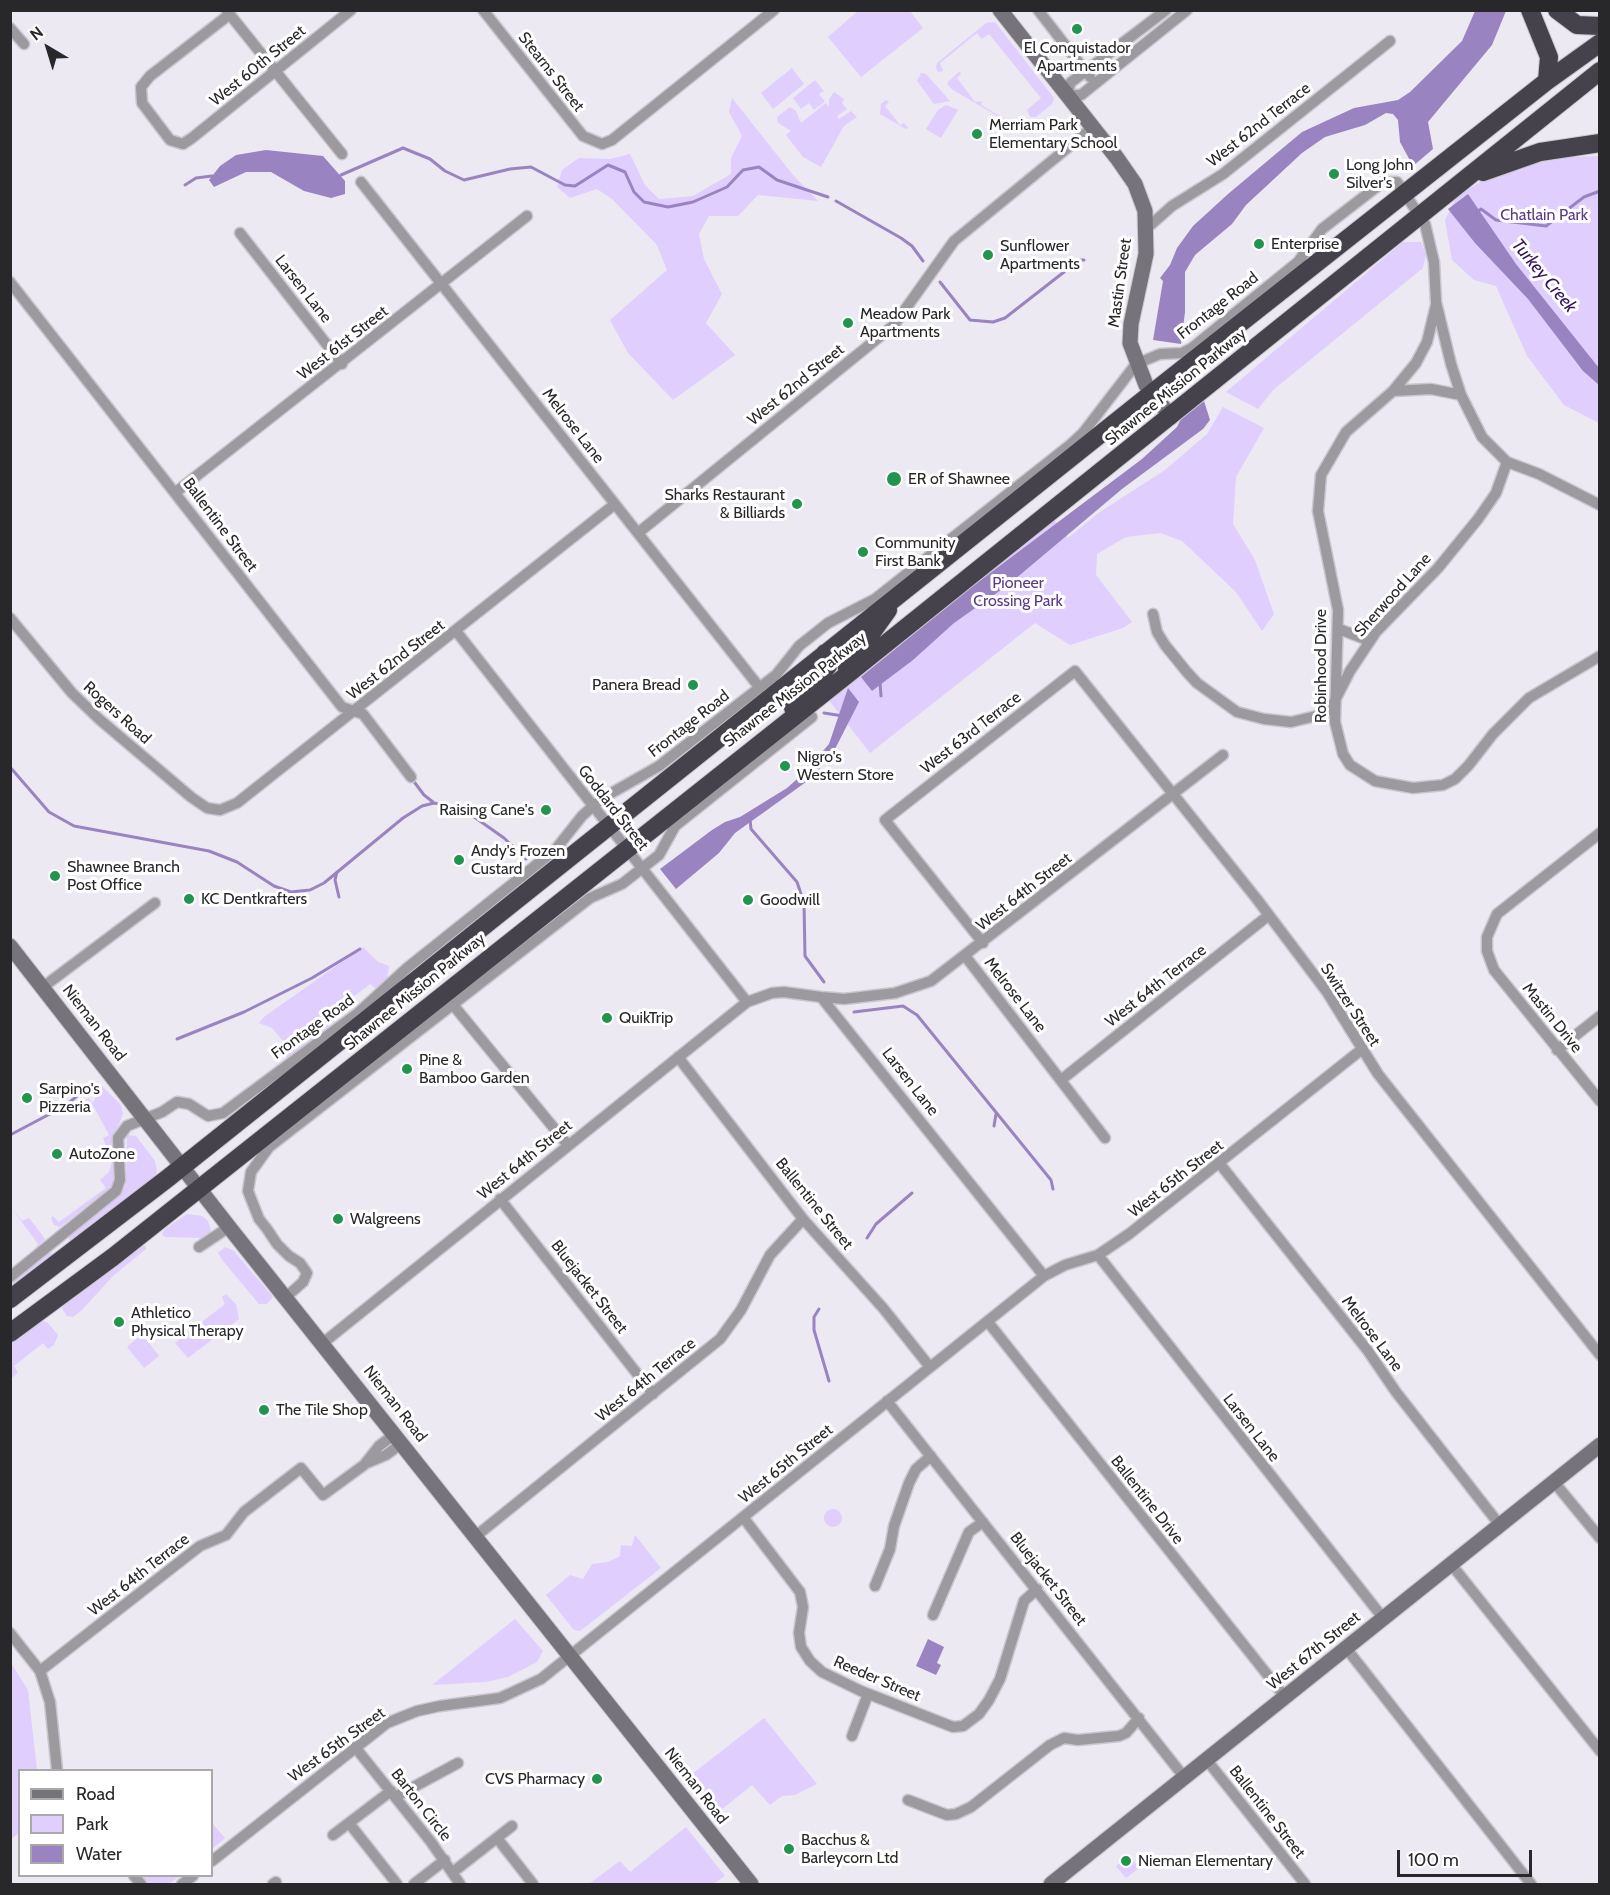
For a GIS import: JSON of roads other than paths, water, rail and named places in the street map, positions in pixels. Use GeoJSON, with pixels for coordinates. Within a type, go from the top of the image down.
{"type":"FeatureCollection","features":[{"type":"Feature","properties":{"kind":"highway"},"geometry":{"type":"LineString","coordinates":[[1530,10],[1549,57],[1547,81]]}},
{"type":"Feature","properties":{"kind":"highway"},"geometry":{"type":"LineString","coordinates":[[1557,10],[1577,25],[1599,26]]}},
{"type":"Feature","properties":{"kind":"highway","name":"Shawnee Mission Parkway"},"geometry":{"type":"LineString","coordinates":[[10,1299],[70,1255],[1152,393],[1547,81],[1599,43]]}},
{"type":"Feature","properties":{"kind":"highway","name":"Shawnee Mission Parkway"},"geometry":{"type":"LineString","coordinates":[[10,1333],[113,1257],[848,674],[1171,417],[1599,71]]}},
{"type":"Feature","properties":{"kind":"highway"},"geometry":{"type":"LineString","coordinates":[[1465,180],[1525,156],[1556,148],[1599,143]]}},
{"type":"Feature","properties":{"kind":"highway"},"geometry":{"type":"LineString","coordinates":[[848,674],[846,662],[855,649],[868,638],[900,593]]}},
{"type":"Feature","properties":{"kind":"highway"},"geometry":{"type":"LineString","coordinates":[[780,726],[828,666],[825,653]]}},
{"type":"Feature","properties":{"kind":"highway"},"geometry":{"type":"LineString","coordinates":[[812,717],[825,692]]}},
{"type":"Feature","properties":{"kind":"main road","name":"Mastin Street"},"geometry":{"type":"LineString","coordinates":[[1000,10],[1135,184],[1145,211],[1146,254],[1131,324],[1130,343],[1136,364],[1152,393],[1171,417]]}},
{"type":"Feature","properties":{"kind":"main road","name":"Nieman Road"},"geometry":{"type":"LineString","coordinates":[[10,946],[229,1227],[323,1342],[751,1884]]}},
{"type":"Feature","properties":{"kind":"main road","name":"West 67th Street"},"geometry":{"type":"LineString","coordinates":[[1051,1884],[1599,1445]]}},
{"type":"Feature","properties":{"kind":"street","name":"West 60th Street"},"geometry":{"type":"LineString","coordinates":[[229,12],[150,76],[141,87],[142,104],[170,140],[183,144],[351,10]]}},
{"type":"Feature","properties":{"kind":"street","name":"Stearns Street"},"geometry":{"type":"LineString","coordinates":[[483,10],[583,136],[602,144],[612,140],[774,10]]}},
{"type":"Feature","properties":{"kind":"street"},"geometry":{"type":"LineString","coordinates":[[1038,10],[1095,83]]}},
{"type":"Feature","properties":{"kind":"street"},"geometry":{"type":"LineString","coordinates":[[1166,10],[1070,83],[1068,95],[1081,95],[1184,11]]}},
{"type":"Feature","properties":{"kind":"street"},"geometry":{"type":"LineString","coordinates":[[229,12],[342,154]]}},
{"type":"Feature","properties":{"kind":"street"},"geometry":{"type":"LineString","coordinates":[[10,28],[24,44]]}},
{"type":"Feature","properties":{"kind":"street","name":"West 62nd Terrace"},"geometry":{"type":"LineString","coordinates":[[1146,230],[1172,206],[1223,174],[1390,41]]}},
{"type":"Feature","properties":{"kind":"street","name":"West 62nd Street"},"geometry":{"type":"LineString","coordinates":[[638,533],[894,325],[954,241],[1093,127]]}},
{"type":"Feature","properties":{"kind":"street","name":"Frontage Road"},"geometry":{"type":"LineString","coordinates":[[10,1276],[116,1191],[120,1180],[118,1138],[127,1126],[162,1112],[177,1102],[189,1104],[208,1116],[217,1116],[231,1108],[358,1013],[407,968],[555,850],[593,806],[608,795],[646,776],[776,675],[789,657],[811,636],[840,616],[874,600],[1071,445],[1136,364],[1160,354],[1182,353],[1192,348],[1298,262],[1322,229],[1383,182],[1395,180],[1405,193]]}},
{"type":"Feature","properties":{"kind":"street","name":"Melrose Lane"},"geometry":{"type":"LineString","coordinates":[[361,182],[760,688]]}},
{"type":"Feature","properties":{"kind":"street","name":"Robinhood Drive"},"geometry":{"type":"LineString","coordinates":[[1405,193],[1420,216],[1430,240],[1436,302],[1461,395],[1482,437],[1507,462],[1539,474],[1599,505]]}},
{"type":"Feature","properties":{"kind":"street","name":"West 61st Street"},"geometry":{"type":"LineString","coordinates":[[176,492],[342,364],[527,216]]}},
{"type":"Feature","properties":{"kind":"street","name":"Larsen Lane"},"geometry":{"type":"LineString","coordinates":[[240,233],[342,364]]}},
{"type":"Feature","properties":{"kind":"street","name":"Ballentine Street"},"geometry":{"type":"LineString","coordinates":[[10,282],[342,707],[363,714],[411,777]]}},
{"type":"Feature","properties":{"kind":"street","name":"Robinhood Drive"},"geometry":{"type":"LineString","coordinates":[[1436,302],[1427,342],[1416,363],[1393,392],[1346,432],[1321,475],[1318,511],[1333,582],[1339,629],[1335,702],[1338,741],[1350,765],[1375,781],[1413,788],[1429,788],[1455,779],[1493,734],[1529,698],[1599,656]]}},
{"type":"Feature","properties":{"kind":"street"},"geometry":{"type":"LineString","coordinates":[[1393,392],[1431,389],[1461,395]]}},
{"type":"Feature","properties":{"kind":"street","name":"Sherwood Lane"},"geometry":{"type":"LineString","coordinates":[[1335,702],[1350,671],[1370,641],[1466,535],[1496,493],[1507,462]]}},
{"type":"Feature","properties":{"kind":"street","name":"West 62nd Street"},"geometry":{"type":"LineString","coordinates":[[220,810],[237,803],[615,504]]}},
{"type":"Feature","properties":{"kind":"street"},"geometry":{"type":"LineString","coordinates":[[1153,614],[1157,632],[1186,671],[1197,683],[1237,712],[1264,719],[1291,722],[1330,710],[1335,702]]}},
{"type":"Feature","properties":{"kind":"street","name":"Rogers Road"},"geometry":{"type":"LineString","coordinates":[[10,618],[72,693],[99,719],[192,797],[207,808],[220,810]]}},
{"type":"Feature","properties":{"kind":"street"},"geometry":{"type":"LineString","coordinates":[[1339,629],[1370,641]]}},
{"type":"Feature","properties":{"kind":"street","name":"Goddard Street"},"geometry":{"type":"LineString","coordinates":[[456,631],[747,1002]]}},
{"type":"Feature","properties":{"kind":"street"},"geometry":{"type":"LineString","coordinates":[[811,636],[825,653]]}},
{"type":"Feature","properties":{"kind":"street","name":"Switzer Street"},"geometry":{"type":"LineString","coordinates":[[1075,670],[1269,915],[1327,992],[1361,1050],[1599,1354]]}},
{"type":"Feature","properties":{"kind":"street","name":"West 63rd Terrace"},"geometry":{"type":"LineString","coordinates":[[885,820],[1075,670]]}},
{"type":"Feature","properties":{"kind":"street"},"geometry":{"type":"LineString","coordinates":[[286,1297],[303,1282],[306,1273],[300,1263],[277,1244],[254,1209],[248,1183],[258,1160],[277,1141],[411,1035],[454,1006],[590,898],[622,884],[659,855],[675,826],[812,717]]}},
{"type":"Feature","properties":{"kind":"street","name":"West 64th Street"},"geometry":{"type":"LineString","coordinates":[[821,997],[844,999],[907,991],[931,981],[966,957],[1223,755]]}},
{"type":"Feature","properties":{"kind":"street","name":"Melrose Lane"},"geometry":{"type":"LineString","coordinates":[[885,820],[983,943]]}},
{"type":"Feature","properties":{"kind":"street","name":"Mastin Drive"},"geometry":{"type":"LineString","coordinates":[[1599,833],[1497,915],[1487,937],[1487,951],[1494,970],[1599,1101]]}},
{"type":"Feature","properties":{"kind":"street"},"geometry":{"type":"LineString","coordinates":[[44,987],[155,903]]}},
{"type":"Feature","properties":{"kind":"street","name":"West 64th Terrace"},"geometry":{"type":"LineString","coordinates":[[1061,1080],[1269,915]]}},
{"type":"Feature","properties":{"kind":"street","name":"Melrose Lane"},"geometry":{"type":"LineString","coordinates":[[966,957],[1105,1138]]}},
{"type":"Feature","properties":{"kind":"street"},"geometry":{"type":"LineString","coordinates":[[747,1002],[772,993],[783,992],[821,997]]}},
{"type":"Feature","properties":{"kind":"street","name":"Larsen Lane"},"geometry":{"type":"LineString","coordinates":[[821,997],[1044,1276]]}},
{"type":"Feature","properties":{"kind":"street","name":"West 64th Street"},"geometry":{"type":"LineString","coordinates":[[323,1342],[567,1144],[747,1002]]}},
{"type":"Feature","properties":{"kind":"street"},"geometry":{"type":"LineString","coordinates":[[454,1006],[567,1144]]}},
{"type":"Feature","properties":{"kind":"street"},"geometry":{"type":"LineString","coordinates":[[1557,1050],[1599,1016]]}},
{"type":"Feature","properties":{"kind":"street","name":"West 65th Street"},"geometry":{"type":"LineString","coordinates":[[213,1860],[387,1723],[417,1711],[500,1698],[526,1688],[570,1656],[1044,1276],[1065,1265],[1098,1255],[1129,1234],[1361,1050]]}},
{"type":"Feature","properties":{"kind":"street","name":"Ballentine Street"},"geometry":{"type":"LineString","coordinates":[[678,1057],[803,1219],[878,1302],[930,1367]]}},
{"type":"Feature","properties":{"kind":"street","name":"Melrose Lane"},"geometry":{"type":"LineString","coordinates":[[1220,1164],[1368,1351],[1396,1392],[1499,1524]]}},
{"type":"Feature","properties":{"kind":"street","name":"Bluejacket Street"},"geometry":{"type":"LineString","coordinates":[[501,1199],[653,1394]]}},
{"type":"Feature","properties":{"kind":"street","name":"West 64th Terrace"},"geometry":{"type":"LineString","coordinates":[[476,1536],[720,1339],[741,1310],[770,1255],[803,1219]]}},
{"type":"Feature","properties":{"kind":"street"},"geometry":{"type":"LineString","coordinates":[[199,1247],[229,1227]]}},
{"type":"Feature","properties":{"kind":"street"},"geometry":{"type":"LineString","coordinates":[[57,1239],[70,1255]]}},
{"type":"Feature","properties":{"kind":"street","name":"Larsen Lane"},"geometry":{"type":"LineString","coordinates":[[1098,1255],[1383,1618]]}},
{"type":"Feature","properties":{"kind":"street","name":"Ballentine Drive"},"geometry":{"type":"LineString","coordinates":[[988,1322],[1285,1697]]}},
{"type":"Feature","properties":{"kind":"street","name":"Bluejacket Street"},"geometry":{"type":"LineString","coordinates":[[887,1401],[1184,1777]]}},
{"type":"Feature","properties":{"kind":"street","name":"West 64th Terrace"},"geometry":{"type":"LineString","coordinates":[[40,1671],[200,1546],[226,1535],[244,1512],[301,1468],[322,1495],[364,1465],[379,1446],[399,1438]]}},
{"type":"Feature","properties":{"kind":"street"},"geometry":{"type":"LineString","coordinates":[[875,1586],[890,1549],[894,1526],[909,1483],[916,1469],[931,1456]]}},
{"type":"Feature","properties":{"kind":"street"},"geometry":{"type":"LineString","coordinates":[[1554,1482],[1599,1538]]}},
{"type":"Feature","properties":{"kind":"street","name":"Reeder Street"},"geometry":{"type":"LineString","coordinates":[[743,1517],[800,1592],[803,1607],[799,1633],[801,1647],[810,1661],[822,1672],[868,1694],[957,1728],[979,1714],[989,1700],[1000,1679],[1024,1601],[1037,1589]]}},
{"type":"Feature","properties":{"kind":"street"},"geometry":{"type":"LineString","coordinates":[[933,1615],[964,1541],[969,1533],[983,1522]]}},
{"type":"Feature","properties":{"kind":"street"},"geometry":{"type":"LineString","coordinates":[[1451,1564],[1599,1751]]}},
{"type":"Feature","properties":{"kind":"street"},"geometry":{"type":"LineString","coordinates":[[10,1633],[40,1671],[50,1702],[57,1769]]}},
{"type":"Feature","properties":{"kind":"street"},"geometry":{"type":"LineString","coordinates":[[1346,1648],[1531,1884]]}},
{"type":"Feature","properties":{"kind":"street"},"geometry":{"type":"LineString","coordinates":[[852,1736],[868,1694]]}},
{"type":"Feature","properties":{"kind":"street"},"geometry":{"type":"LineString","coordinates":[[908,1800],[947,1815],[956,1814],[971,1807],[1050,1745],[1064,1738],[1078,1740],[1119,1737],[1126,1733],[1139,1718]]}},
{"type":"Feature","properties":{"kind":"street","name":"Barton Circle"},"geometry":{"type":"LineString","coordinates":[[356,1747],[445,1860],[460,1884]]}},
{"type":"Feature","properties":{"kind":"street","name":"Ballentine Street"},"geometry":{"type":"LineString","coordinates":[[1206,1759],[1305,1884]]}},
{"type":"Feature","properties":{"kind":"street"},"geometry":{"type":"LineString","coordinates":[[333,1835],[393,1794],[458,1762]]}},
{"type":"Feature","properties":{"kind":"street"},"geometry":{"type":"LineString","coordinates":[[349,1823],[397,1884]]}},
{"type":"Feature","properties":{"kind":"street"},"geometry":{"type":"LineString","coordinates":[[453,1872],[512,1826]]}},
{"type":"Feature","properties":{"kind":"street"},"geometry":{"type":"LineString","coordinates":[[496,1838],[533,1884]]}},
{"type":"Feature","properties":{"kind":"street"},"geometry":{"type":"LineString","coordinates":[[414,1884],[445,1860]]}},
{"type":"Feature","properties":{"kind":"water"},"geometry":{"type":"Polygon","coordinates":[[[1475,11],[1506,11],[1492,45],[1428,122],[1433,149],[1413,166],[1400,142],[1398,120],[1393,114],[1386,113],[1365,125],[1325,137],[1302,153],[1246,205],[1232,224],[1195,255],[1185,272],[1185,312],[1181,344],[1153,340],[1163,281],[1160,278],[1193,226],[1302,132],[1354,108],[1398,100],[1410,92],[1462,41],[1475,11]]]}},
{"type":"Feature","properties":{"kind":"water"},"geometry":{"type":"Polygon","coordinates":[[[266,150],[323,156],[345,181],[345,194],[331,198],[304,191],[271,172],[246,172],[214,187],[209,180],[220,166],[236,155],[266,150]]]}},
{"type":"Feature","properties":{"kind":"water"},"geometry":{"type":"Polygon","coordinates":[[[1468,194],[1516,264],[1599,368],[1599,385],[1583,371],[1528,299],[1475,243],[1448,209],[1468,194]]]}},
{"type":"Feature","properties":{"kind":"water"},"geometry":{"type":"Polygon","coordinates":[[[1204,401],[1210,420],[1203,429],[1122,489],[1008,585],[954,623],[913,660],[872,691],[861,677],[965,592],[1142,459],[1177,427],[1181,419],[1204,401]]]}},
{"type":"Feature","properties":{"kind":"water"},"geometry":{"type":"Polygon","coordinates":[[[848,688],[859,702],[835,749],[813,777],[735,833],[719,853],[676,889],[660,869],[712,830],[740,817],[787,788],[804,773],[829,744],[848,688]]]}},
{"type":"Feature","properties":{"kind":"water"},"geometry":{"type":"Polygon","coordinates":[[[928,1639],[944,1647],[937,1663],[941,1665],[936,1675],[916,1666],[928,1639]]]}},
{"type":"Feature","properties":{"kind":"waterway"},"geometry":{"type":"LineString","coordinates":[[341,175],[403,148],[430,159],[445,171],[464,180],[510,169],[531,167],[565,185],[575,186],[608,165],[625,172],[634,192],[644,202],[668,207],[693,202],[727,187],[743,170],[759,167],[777,180],[828,197]]}},
{"type":"Feature","properties":{"kind":"waterway"},"geometry":{"type":"LineString","coordinates":[[185,185],[196,178],[212,176]]}},
{"type":"Feature","properties":{"kind":"waterway"},"geometry":{"type":"LineString","coordinates":[[1476,213],[1481,209],[1496,220],[1546,226],[1584,197],[1600,191]]}},
{"type":"Feature","properties":{"kind":"waterway"},"geometry":{"type":"LineString","coordinates":[[836,201],[901,238],[912,246],[923,261]]}},
{"type":"Feature","properties":{"kind":"waterway"},"geometry":{"type":"LineString","coordinates":[[940,282],[970,320],[993,322],[1005,318],[1064,272],[1075,260],[1084,260]]}},
{"type":"Feature","properties":{"kind":"waterway"},"geometry":{"type":"LineString","coordinates":[[880,682],[881,696]]}},
{"type":"Feature","properties":{"kind":"waterway"},"geometry":{"type":"LineString","coordinates":[[824,713],[843,716]]}},
{"type":"Feature","properties":{"kind":"waterway"},"geometry":{"type":"LineString","coordinates":[[10,767],[49,812],[74,826],[209,851],[237,862],[274,886],[291,892],[310,890],[324,883],[403,818],[422,806],[434,803],[460,807],[504,838],[526,859]]}},
{"type":"Feature","properties":{"kind":"waterway"},"geometry":{"type":"LineString","coordinates":[[412,779],[424,795],[433,802]]}},
{"type":"Feature","properties":{"kind":"waterway"},"geometry":{"type":"LineString","coordinates":[[750,819],[751,829],[797,882],[804,903],[805,956],[824,982]]}},
{"type":"Feature","properties":{"kind":"waterway"},"geometry":{"type":"LineString","coordinates":[[337,872],[335,880],[339,897]]}},
{"type":"Feature","properties":{"kind":"waterway"},"geometry":{"type":"LineString","coordinates":[[177,1039],[244,1012],[312,978],[360,949]]}},
{"type":"Feature","properties":{"kind":"waterway"},"geometry":{"type":"LineString","coordinates":[[854,1012],[903,1006],[917,1015],[1051,1180],[1053,1189]]}},
{"type":"Feature","properties":{"kind":"waterway"},"geometry":{"type":"LineString","coordinates":[[10,1135],[65,1106],[94,1082]]}},
{"type":"Feature","properties":{"kind":"waterway"},"geometry":{"type":"LineString","coordinates":[[994,1126],[996,1114]]}},
{"type":"Feature","properties":{"kind":"waterway"},"geometry":{"type":"LineString","coordinates":[[867,1238],[876,1224],[912,1193]]}},
{"type":"Feature","properties":{"kind":"waterway"},"geometry":{"type":"LineString","coordinates":[[819,1309],[814,1317],[814,1330],[829,1381]]}},
{"type":"Feature","properties":{"kind":"place","name":"El Conquistador Apartments"},"geometry":{"type":"Point","coordinates":[1077,29]}},
{"type":"Feature","properties":{"kind":"place","name":"Merriam Park Elementary School"},"geometry":{"type":"Point","coordinates":[977,134]}},
{"type":"Feature","properties":{"kind":"place","name":"Long John Silver's"},"geometry":{"type":"Point","coordinates":[1334,174]}},
{"type":"Feature","properties":{"kind":"place","name":"Enterprise"},"geometry":{"type":"Point","coordinates":[1259,244]}},
{"type":"Feature","properties":{"kind":"place","name":"Sunflower Apartments"},"geometry":{"type":"Point","coordinates":[988,255]}},
{"type":"Feature","properties":{"kind":"place","name":"Meadow Park Apartments"},"geometry":{"type":"Point","coordinates":[848,323]}},
{"type":"Feature","properties":{"kind":"place","name":"ER of Shawnee"},"geometry":{"type":"Point","coordinates":[894,479]}},
{"type":"Feature","properties":{"kind":"place","name":"Sharks Restaurant & Billiards"},"geometry":{"type":"Point","coordinates":[797,504]}},
{"type":"Feature","properties":{"kind":"place","name":"Community First Bank"},"geometry":{"type":"Point","coordinates":[863,552]}},
{"type":"Feature","properties":{"kind":"place","name":"Panera Bread"},"geometry":{"type":"Point","coordinates":[693,685]}},
{"type":"Feature","properties":{"kind":"place","name":"Nigro's Western Store"},"geometry":{"type":"Point","coordinates":[785,766]}},
{"type":"Feature","properties":{"kind":"place","name":"Raising Cane's"},"geometry":{"type":"Point","coordinates":[546,810]}},
{"type":"Feature","properties":{"kind":"place","name":"Andy's Frozen Custard"},"geometry":{"type":"Point","coordinates":[459,860]}},
{"type":"Feature","properties":{"kind":"place","name":"Shawnee Branch Post Office"},"geometry":{"type":"Point","coordinates":[55,876]}},
{"type":"Feature","properties":{"kind":"place","name":"KC Dentkrafters"},"geometry":{"type":"Point","coordinates":[189,899]}},
{"type":"Feature","properties":{"kind":"place","name":"Goodwill"},"geometry":{"type":"Point","coordinates":[748,900]}},
{"type":"Feature","properties":{"kind":"place","name":"QuikTrip"},"geometry":{"type":"Point","coordinates":[607,1018]}},
{"type":"Feature","properties":{"kind":"place","name":"Pine & Bamboo Garden"},"geometry":{"type":"Point","coordinates":[407,1069]}},
{"type":"Feature","properties":{"kind":"place","name":"Sarpino's Pizzeria"},"geometry":{"type":"Point","coordinates":[27,1098]}},
{"type":"Feature","properties":{"kind":"place","name":"AutoZone"},"geometry":{"type":"Point","coordinates":[57,1154]}},
{"type":"Feature","properties":{"kind":"place","name":"Walgreens"},"geometry":{"type":"Point","coordinates":[338,1219]}},
{"type":"Feature","properties":{"kind":"place","name":"Athletico Physical Therapy"},"geometry":{"type":"Point","coordinates":[119,1322]}},
{"type":"Feature","properties":{"kind":"place","name":"The Tile Shop"},"geometry":{"type":"Point","coordinates":[264,1410]}},
{"type":"Feature","properties":{"kind":"place","name":"CVS Pharmacy"},"geometry":{"type":"Point","coordinates":[597,1779]}},
{"type":"Feature","properties":{"kind":"place","name":"Bacchus & Barleycorn Ltd"},"geometry":{"type":"Point","coordinates":[789,1849]}},
{"type":"Feature","properties":{"kind":"place","name":"Nieman Elementary"},"geometry":{"type":"Point","coordinates":[1126,1861]}},
{"type":"Feature","properties":{"kind":"park label","name":"Chatlain Park"},"geometry":{"type":"Point","coordinates":[1544,215]}},
{"type":"Feature","properties":{"kind":"park label","name":"Pioneer Crossing Park"},"geometry":{"type":"Point","coordinates":[1018,592]}},
{"type":"Feature","properties":{"kind":"water label","name":"Turkey Creek"},"geometry":{"type":"Point","coordinates":[1544,276]}}]}
